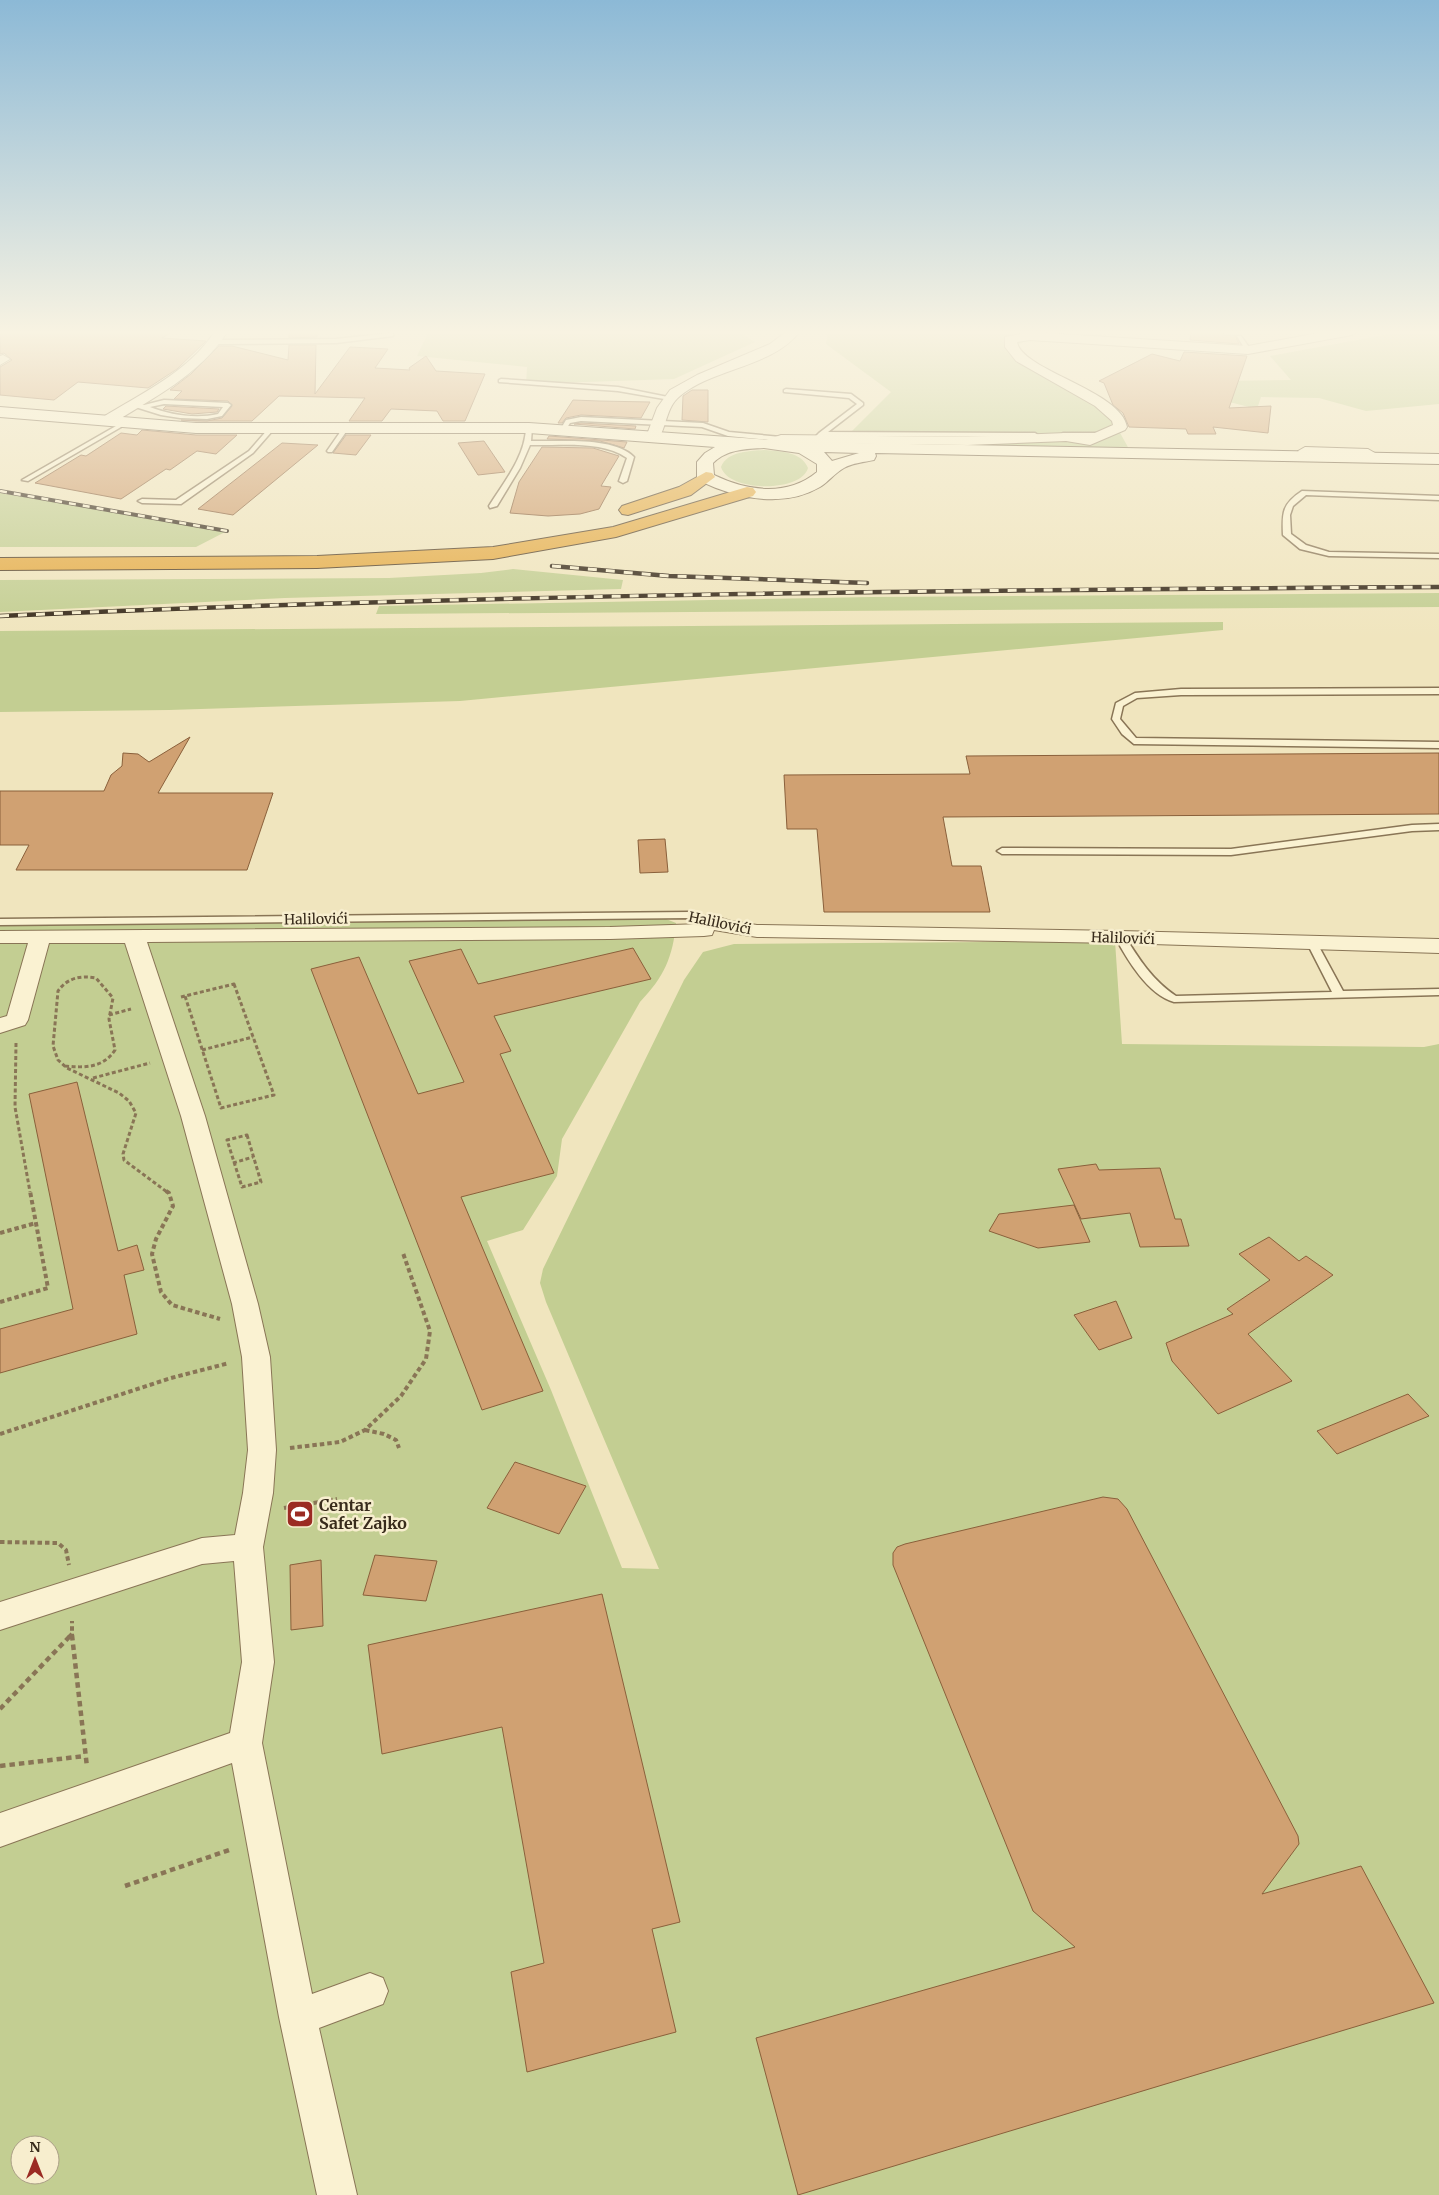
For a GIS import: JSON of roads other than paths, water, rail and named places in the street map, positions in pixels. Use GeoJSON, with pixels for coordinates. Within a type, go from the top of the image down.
{"type":"FeatureCollection","features":[{"type":"Feature","properties":{"kind":"highway"},"geometry":{"type":"LineString","coordinates":[[0,550],[312,548],[413,545],[505,537],[607,516],[685,491],[705,472]]}},
{"type":"Feature","properties":{"kind":"highway"},"geometry":{"type":"LineString","coordinates":[[0,564],[316,562],[493,553],[616,532],[747,492]]}},
{"type":"Feature","properties":{"kind":"main road"},"geometry":{"type":"LineString","coordinates":[[480,433],[528,435],[539,433]]}},
{"type":"Feature","properties":{"kind":"main road"},"geometry":{"type":"LineString","coordinates":[[604,433],[747,444],[796,441],[1098,440],[1439,459]]}},
{"type":"Feature","properties":{"kind":"main road"},"geometry":{"type":"LineString","coordinates":[[622,435],[679,447],[691,455],[705,472],[725,486],[747,492],[781,492],[806,488],[819,481],[826,473],[840,463],[859,458],[912,453],[1439,464]]}},
{"type":"Feature","properties":{"kind":"main road"},"geometry":{"type":"LineString","coordinates":[[796,441],[821,458],[827,468],[826,473]]}},
{"type":"Feature","properties":{"kind":"main road"},"geometry":{"type":"LineString","coordinates":[[705,472],[705,462],[716,453],[747,444]]}},
{"type":"Feature","properties":{"kind":"street"},"geometry":{"type":"LineString","coordinates":[[1098,440],[1109,433]]}},
{"type":"Feature","properties":{"kind":"street"},"geometry":{"type":"LineString","coordinates":[[1305,451],[1439,455]]}},
{"type":"Feature","properties":{"kind":"street"},"geometry":{"type":"LineString","coordinates":[[0,937],[600,933],[707,926]]}},
{"type":"Feature","properties":{"kind":"street","name":"Halilovići"},"geometry":{"type":"LineString","coordinates":[[707,926],[757,931],[1120,936],[1439,946]]}},
{"type":"Feature","properties":{"kind":"street"},"geometry":{"type":"LineString","coordinates":[[134,936],[193,1116],[251,1329],[256,1357],[262,1450],[248,1547],[258,1662],[245,1743],[298,2018],[337,2195]]}},
{"type":"Feature","properties":{"kind":"street"},"geometry":{"type":"LineString","coordinates":[[9,1023],[40,937]]}},
{"type":"Feature","properties":{"kind":"street"},"geometry":{"type":"LineString","coordinates":[[0,1616],[202,1551],[248,1547]]}},
{"type":"Feature","properties":{"kind":"street"},"geometry":{"type":"LineString","coordinates":[[0,1830],[245,1743]]}},
{"type":"Feature","properties":{"kind":"street"},"geometry":{"type":"LineString","coordinates":[[298,2018],[370,1991]]}},
{"type":"Feature","properties":{"kind":"lane"},"geometry":{"type":"LineString","coordinates":[[26,480],[107,433]]}},
{"type":"Feature","properties":{"kind":"lane"},"geometry":{"type":"LineString","coordinates":[[142,501],[159,503],[178,502],[251,452],[267,433]]}},
{"type":"Feature","properties":{"kind":"lane"},"geometry":{"type":"LineString","coordinates":[[330,451],[342,433]]}},
{"type":"Feature","properties":{"kind":"lane"},"geometry":{"type":"LineString","coordinates":[[726,433],[796,441],[1098,440]]}},
{"type":"Feature","properties":{"kind":"lane"},"geometry":{"type":"LineString","coordinates":[[796,441],[809,433]]}},
{"type":"Feature","properties":{"kind":"lane"},"geometry":{"type":"LineString","coordinates":[[493,506],[522,457],[528,435],[612,447],[625,451],[631,457],[624,481]]}},
{"type":"Feature","properties":{"kind":"lane"},"geometry":{"type":"LineString","coordinates":[[1439,498],[1305,493],[1292,500],[1286,511],[1287,535],[1303,547],[1329,554],[1439,556]]}},
{"type":"Feature","properties":{"kind":"lane"},"geometry":{"type":"LineString","coordinates":[[1439,691],[1182,692],[1135,696],[1119,705],[1116,719],[1124,732],[1134,741],[1439,745]]}},
{"type":"Feature","properties":{"kind":"lane"},"geometry":{"type":"LineString","coordinates":[[1002,851],[1231,852],[1412,828],[1439,828]]}},
{"type":"Feature","properties":{"kind":"lane","name":"Halilovići"},"geometry":{"type":"LineString","coordinates":[[0,922],[690,915],[707,926]]}},
{"type":"Feature","properties":{"kind":"lane"},"geometry":{"type":"LineString","coordinates":[[1120,936],[1129,954],[1158,990],[1174,999],[1439,992]]}},
{"type":"Feature","properties":{"kind":"lane"},"geometry":{"type":"LineString","coordinates":[[1312,943],[1340,996]]}},
{"type":"Feature","properties":{"kind":"railway"},"geometry":{"type":"LineString","coordinates":[[0,491],[227,531]]}},
{"type":"Feature","properties":{"kind":"railway"},"geometry":{"type":"LineString","coordinates":[[552,566],[669,576],[867,583]]}},
{"type":"Feature","properties":{"kind":"railway"},"geometry":{"type":"LineString","coordinates":[[0,616],[359,603],[719,594],[1439,587]]}},
{"type":"Feature","properties":{"kind":"place","name":"Centar Safet Zajko"},"geometry":{"type":"Point","coordinates":[300,1514]}}]}
